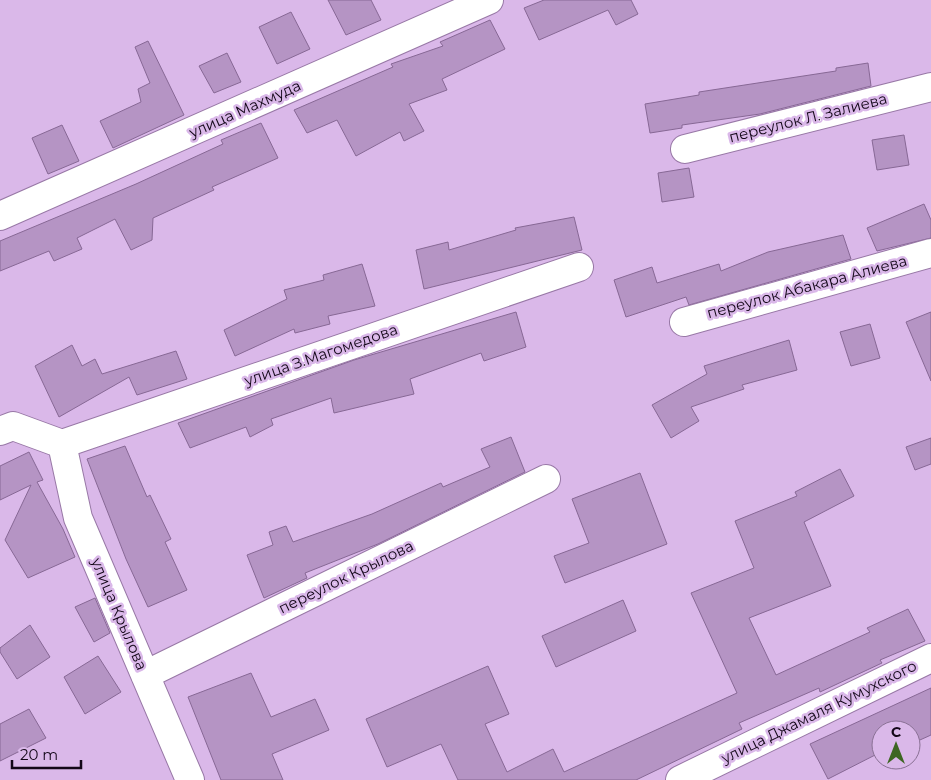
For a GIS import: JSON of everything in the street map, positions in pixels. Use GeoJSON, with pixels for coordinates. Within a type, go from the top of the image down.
{"type":"FeatureCollection","features":[{"type":"Feature","properties":{"kind":"street","name":"улица Махмуда"},"geometry":{"type":"LineString","coordinates":[[0,216],[490,0]]}},
{"type":"Feature","properties":{"kind":"street","name":"переулок Л. Залиева"},"geometry":{"type":"LineString","coordinates":[[685,149],[931,87]]}},
{"type":"Feature","properties":{"kind":"street","name":"переулок Абакара Алиева"},"geometry":{"type":"LineString","coordinates":[[684,322],[931,252]]}},
{"type":"Feature","properties":{"kind":"street","name":"улица З.Магомедова"},"geometry":{"type":"LineString","coordinates":[[62,444],[579,267]]}},
{"type":"Feature","properties":{"kind":"street"},"geometry":{"type":"LineString","coordinates":[[0,431],[13,426],[62,444]]}},
{"type":"Feature","properties":{"kind":"street","name":"улица Крылова"},"geometry":{"type":"LineString","coordinates":[[62,444],[78,518],[190,780]]}},
{"type":"Feature","properties":{"kind":"street","name":"переулок Крылова"},"geometry":{"type":"LineString","coordinates":[[145,675],[546,479]]}},
{"type":"Feature","properties":{"kind":"street","name":"улица Джамаля Кумухского"},"geometry":{"type":"LineString","coordinates":[[680,780],[931,658]]}},
{"type":"Feature","properties":{"kind":"building"},"geometry":{"type":"Polygon","coordinates":[[[328,0],[371,0],[381,20],[346,35],[328,0]]]}},
{"type":"Feature","properties":{"kind":"building"},"geometry":{"type":"Polygon","coordinates":[[[544,0],[631,0],[638,14],[616,25],[608,10],[539,40],[524,8],[544,0]]]}},
{"type":"Feature","properties":{"kind":"building"},"geometry":{"type":"Polygon","coordinates":[[[291,12],[310,49],[277,64],[259,27],[291,12]]]}},
{"type":"Feature","properties":{"kind":"building"},"geometry":{"type":"Polygon","coordinates":[[[490,20],[505,49],[442,79],[447,90],[409,104],[424,131],[404,141],[400,132],[356,156],[337,120],[307,133],[294,110],[393,67],[391,64],[443,46],[440,42],[490,20]]]}},
{"type":"Feature","properties":{"kind":"building"},"geometry":{"type":"Polygon","coordinates":[[[148,41],[184,115],[113,148],[100,121],[141,102],[138,89],[150,83],[135,47],[148,41]]]}},
{"type":"Feature","properties":{"kind":"building"},"geometry":{"type":"Polygon","coordinates":[[[227,53],[241,82],[214,93],[199,66],[227,53]]]}},
{"type":"Feature","properties":{"kind":"building"},"geometry":{"type":"Polygon","coordinates":[[[868,63],[871,86],[760,114],[682,125],[682,128],[650,133],[645,104],[699,95],[699,92],[836,71],[836,68],[868,63]]]}},
{"type":"Feature","properties":{"kind":"building"},"geometry":{"type":"Polygon","coordinates":[[[261,123],[278,158],[212,187],[214,190],[153,218],[152,240],[131,250],[115,219],[77,238],[82,249],[54,261],[49,251],[0,271],[0,241],[136,184],[223,144],[221,140],[261,123]]]}},
{"type":"Feature","properties":{"kind":"building"},"geometry":{"type":"Polygon","coordinates":[[[62,125],[79,161],[48,174],[32,138],[62,125]]]}},
{"type":"Feature","properties":{"kind":"building"},"geometry":{"type":"Polygon","coordinates":[[[904,135],[909,165],[877,170],[872,140],[904,135]]]}},
{"type":"Feature","properties":{"kind":"building"},"geometry":{"type":"Polygon","coordinates":[[[689,168],[694,197],[662,202],[658,173],[689,168]]]}},
{"type":"Feature","properties":{"kind":"building"},"geometry":{"type":"Polygon","coordinates":[[[924,204],[931,220],[931,238],[877,251],[867,228],[924,204]]]}},
{"type":"Feature","properties":{"kind":"building"},"geometry":{"type":"Polygon","coordinates":[[[574,217],[582,250],[424,289],[416,250],[448,242],[449,250],[516,230],[515,228],[574,217]]]}},
{"type":"Feature","properties":{"kind":"building"},"geometry":{"type":"Polygon","coordinates":[[[843,235],[851,259],[689,305],[686,297],[626,317],[614,280],[652,267],[657,283],[719,264],[721,271],[768,252],[843,235]]]}},
{"type":"Feature","properties":{"kind":"building"},"geometry":{"type":"Polygon","coordinates":[[[362,264],[375,306],[328,316],[330,324],[295,333],[294,329],[235,356],[224,330],[287,299],[284,290],[324,280],[323,275],[362,264]]]}},
{"type":"Feature","properties":{"kind":"building"},"geometry":{"type":"Polygon","coordinates":[[[516,312],[526,347],[484,361],[481,353],[410,379],[414,394],[334,413],[331,398],[271,419],[273,425],[250,437],[246,427],[190,448],[178,423],[354,360],[516,312]]]}},
{"type":"Feature","properties":{"kind":"building"},"geometry":{"type":"Polygon","coordinates":[[[931,312],[931,381],[906,322],[931,312]]]}},
{"type":"Feature","properties":{"kind":"building"},"geometry":{"type":"Polygon","coordinates":[[[870,324],[880,358],[851,366],[840,332],[870,324]]]}},
{"type":"Feature","properties":{"kind":"building"},"geometry":{"type":"Polygon","coordinates":[[[789,340],[797,370],[742,385],[744,389],[691,407],[699,421],[671,438],[652,405],[707,374],[704,366],[789,340]]]}},
{"type":"Feature","properties":{"kind":"building"},"geometry":{"type":"Polygon","coordinates":[[[72,345],[82,366],[95,359],[102,374],[176,351],[187,379],[137,395],[129,377],[59,417],[35,366],[72,345]]]}},
{"type":"Feature","properties":{"kind":"building"},"geometry":{"type":"Polygon","coordinates":[[[511,437],[525,472],[378,544],[305,573],[307,578],[264,598],[247,555],[273,545],[269,532],[286,526],[293,542],[372,514],[441,483],[443,487],[490,467],[481,449],[511,437]]]}},
{"type":"Feature","properties":{"kind":"building"},"geometry":{"type":"Polygon","coordinates":[[[931,438],[931,464],[915,470],[906,447],[931,438]]]}},
{"type":"Feature","properties":{"kind":"building"},"geometry":{"type":"Polygon","coordinates":[[[125,446],[147,497],[150,495],[171,539],[165,542],[187,590],[148,607],[126,559],[87,459],[125,446]]]}},
{"type":"Feature","properties":{"kind":"building"},"geometry":{"type":"Polygon","coordinates":[[[29,452],[43,480],[37,482],[63,529],[75,557],[28,578],[5,540],[31,485],[0,500],[0,466],[29,452]]]}},
{"type":"Feature","properties":{"kind":"building"},"geometry":{"type":"Polygon","coordinates":[[[840,469],[854,496],[804,522],[831,586],[749,618],[776,675],[870,632],[867,628],[908,609],[925,641],[880,660],[882,663],[820,692],[819,688],[739,723],[742,729],[636,780],[458,780],[441,744],[387,767],[366,719],[488,666],[509,714],[485,724],[507,772],[553,749],[564,772],[737,693],[691,593],[754,568],[735,521],[797,496],[795,492],[840,469]]]}},
{"type":"Feature","properties":{"kind":"building"},"geometry":{"type":"Polygon","coordinates":[[[640,473],[667,544],[565,583],[554,556],[589,543],[572,499],[640,473]]]}},
{"type":"Feature","properties":{"kind":"building"},"geometry":{"type":"Polygon","coordinates":[[[95,598],[110,633],[94,642],[75,607],[95,598]]]}},
{"type":"Feature","properties":{"kind":"building"},"geometry":{"type":"Polygon","coordinates":[[[623,600],[636,631],[556,667],[542,636],[623,600]]]}},
{"type":"Feature","properties":{"kind":"building"},"geometry":{"type":"Polygon","coordinates":[[[30,625],[50,657],[17,679],[0,652],[0,648],[30,625]]]}},
{"type":"Feature","properties":{"kind":"building"},"geometry":{"type":"Polygon","coordinates":[[[98,656],[121,692],[85,714],[64,677],[98,656]]]}},
{"type":"Feature","properties":{"kind":"building"},"geometry":{"type":"Polygon","coordinates":[[[251,673],[271,717],[315,699],[329,730],[272,754],[283,780],[221,780],[188,697],[251,673]]]}},
{"type":"Feature","properties":{"kind":"building"},"geometry":{"type":"Polygon","coordinates":[[[931,688],[931,735],[921,740],[921,720],[871,720],[871,757],[828,779],[810,744],[931,688]]]}},
{"type":"Feature","properties":{"kind":"building"},"geometry":{"type":"Polygon","coordinates":[[[29,709],[46,738],[0,761],[0,724],[29,709]]]}}]}
